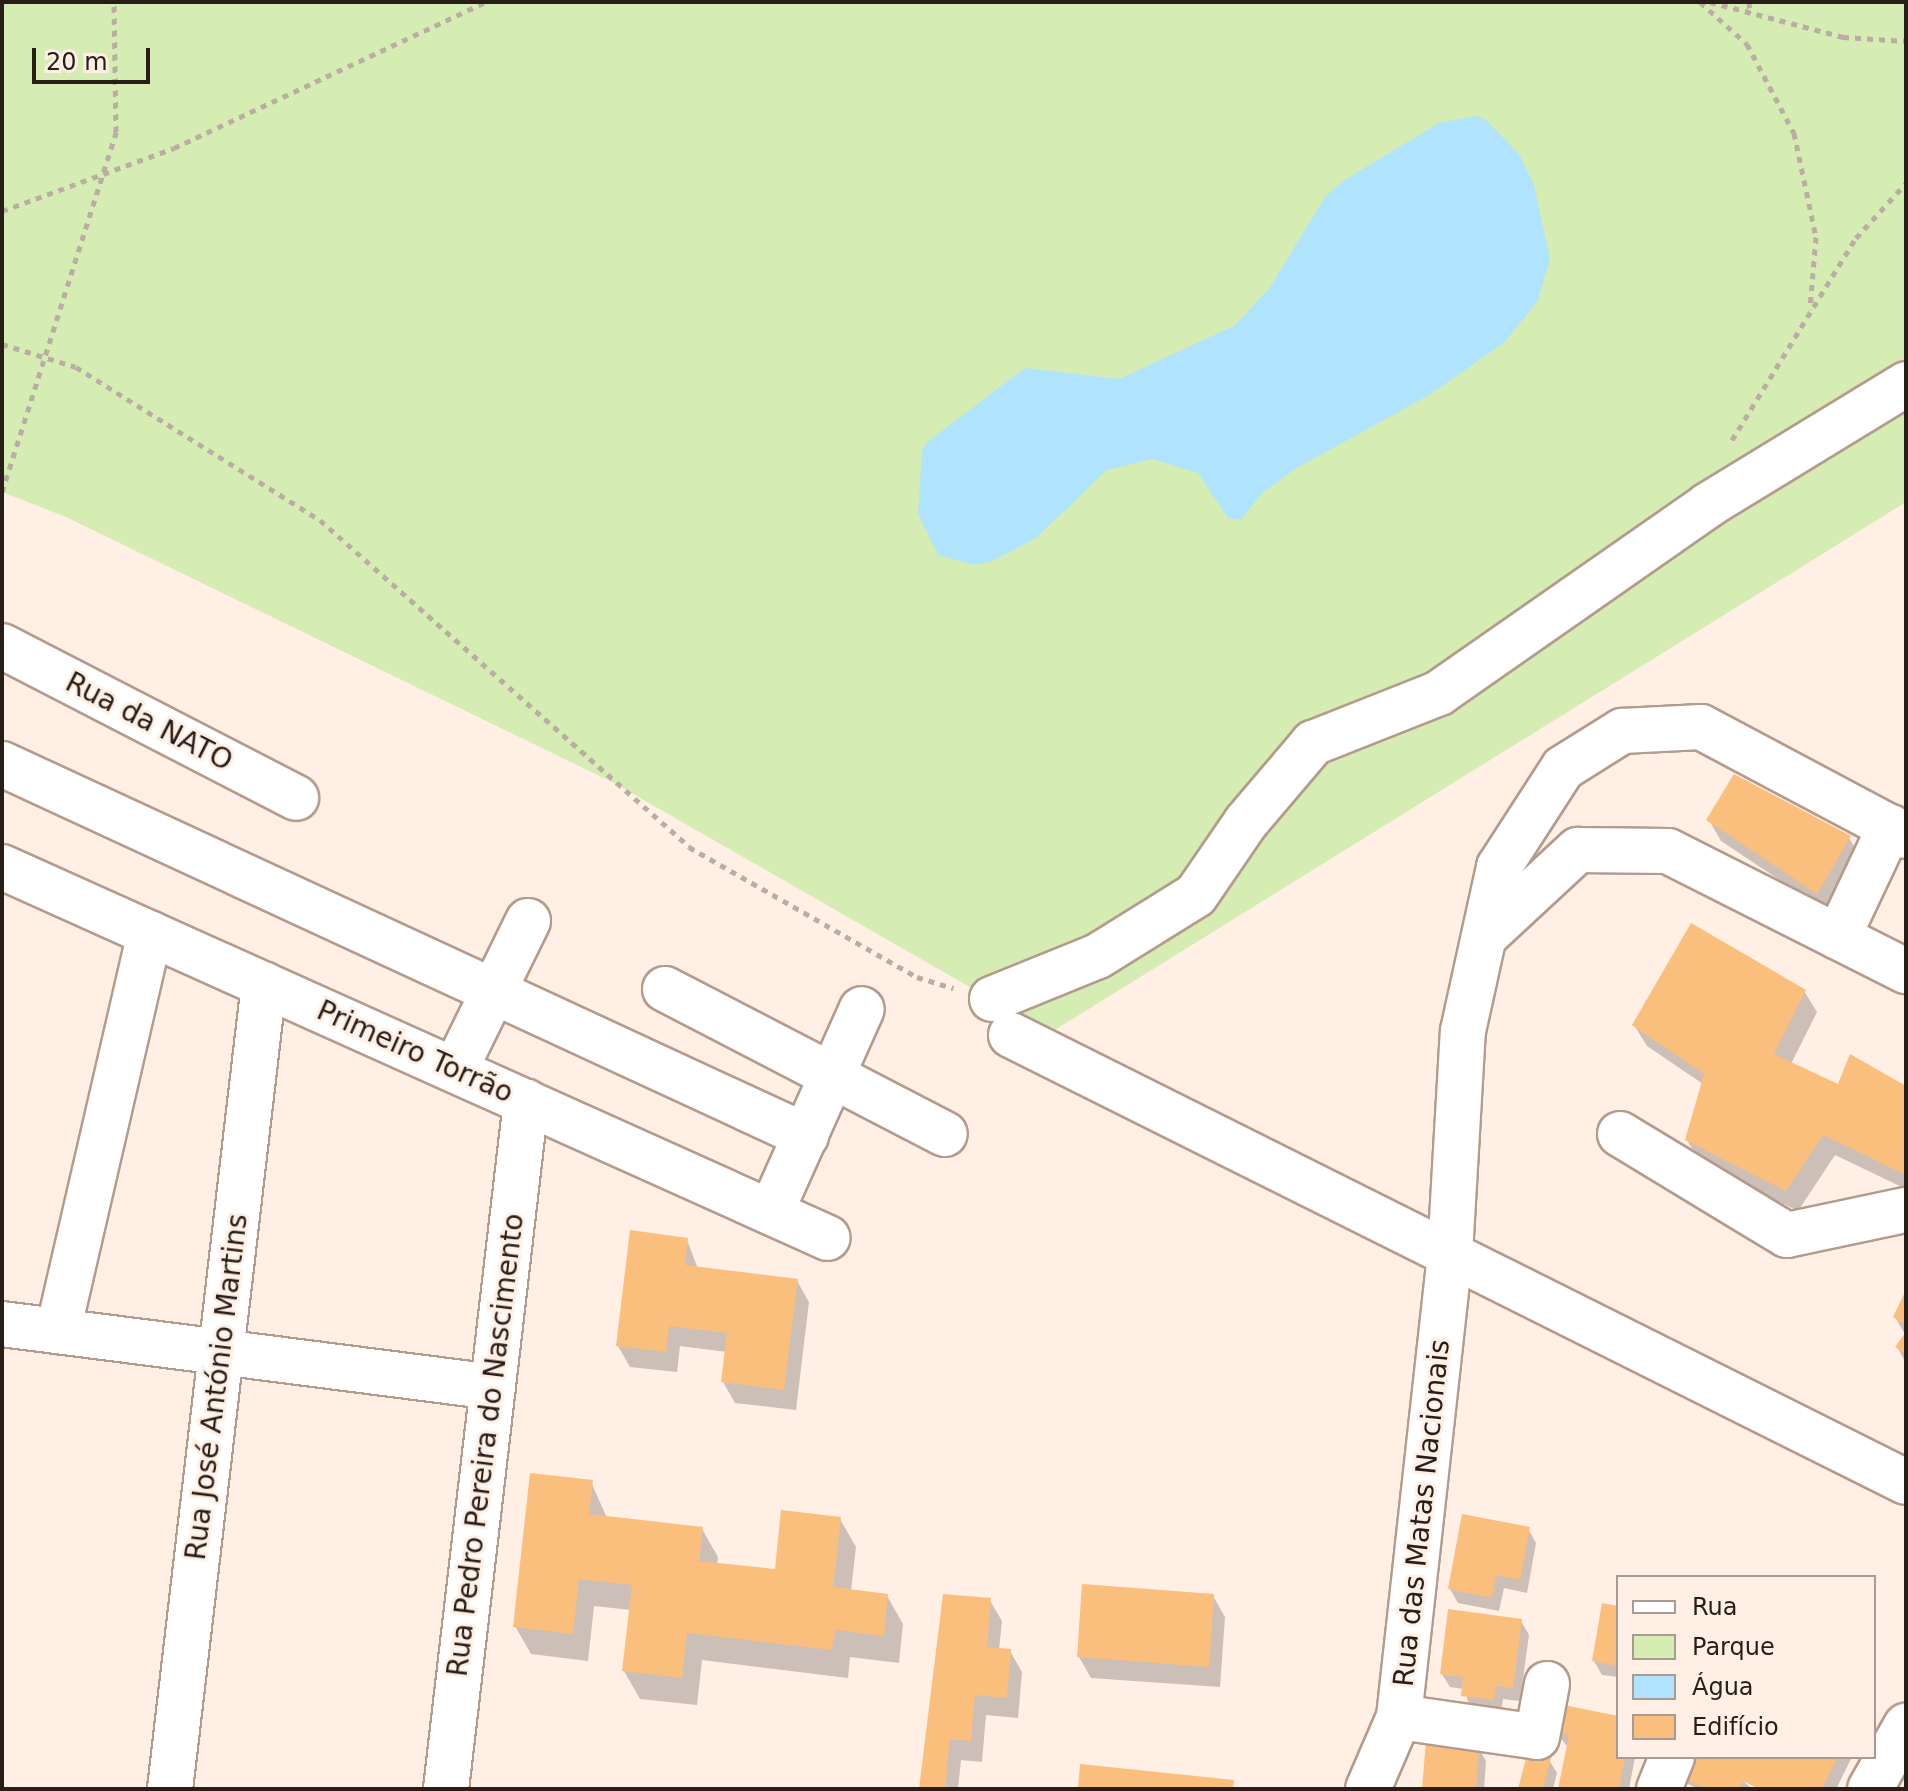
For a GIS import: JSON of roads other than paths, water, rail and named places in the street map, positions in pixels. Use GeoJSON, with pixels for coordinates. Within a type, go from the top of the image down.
{"type":"FeatureCollection","features":[{"type":"Feature","properties":{"kind":"street"},"geometry":{"type":"LineString","coordinates":[[1906,384],[1708,505],[1439,693],[1313,743],[1246,822],[1196,895],[1002,1017],[1451,1243],[1906,1482]]}},
{"type":"Feature","properties":{"kind":"street","name":"Rua da NATO"},"geometry":{"type":"LineString","coordinates":[[3,649],[296,798]]}},
{"type":"Feature","properties":{"kind":"street","name":"Rua das Matas Nacionais"},"geometry":{"type":"LineString","coordinates":[[1368,1789],[1399,1717],[1451,1243],[1463,1031],[1499,867],[1563,768],[1622,731],[1701,727],[1898,832]]}},
{"type":"Feature","properties":{"kind":"street"},"geometry":{"type":"LineString","coordinates":[[2,764],[806,1136]]}},
{"type":"Feature","properties":{"kind":"street"},"geometry":{"type":"LineString","coordinates":[[1838,937],[1898,832]]}},
{"type":"Feature","properties":{"kind":"street"},"geometry":{"type":"LineString","coordinates":[[1485,936],[1578,850],[1668,851],[1906,971]]}},
{"type":"Feature","properties":{"kind":"street","name":"Primeiro Torrão"},"geometry":{"type":"LineString","coordinates":[[2,867],[828,1238]]}},
{"type":"Feature","properties":{"kind":"street"},"geometry":{"type":"LineString","coordinates":[[455,1070],[528,921]]}},
{"type":"Feature","properties":{"kind":"street"},"geometry":{"type":"LineString","coordinates":[[58,1331],[150,934]]}},
{"type":"Feature","properties":{"kind":"street","name":"Rua José António Martins"},"geometry":{"type":"LineString","coordinates":[[170,1789],[264,984]]}},
{"type":"Feature","properties":{"kind":"street"},"geometry":{"type":"LineString","coordinates":[[665,989],[831,1079],[945,1134]]}},
{"type":"Feature","properties":{"kind":"street"},"geometry":{"type":"LineString","coordinates":[[771,1212],[862,1009]]}},
{"type":"Feature","properties":{"kind":"street","name":"Rua Pedro Pereira do Nascimento"},"geometry":{"type":"LineString","coordinates":[[446,1789],[526,1102]]}},
{"type":"Feature","properties":{"kind":"street"},"geometry":{"type":"LineString","coordinates":[[1620,1134],[1787,1235],[1906,1210]]}},
{"type":"Feature","properties":{"kind":"street"},"geometry":{"type":"LineString","coordinates":[[2,1324],[493,1387]]}},
{"type":"Feature","properties":{"kind":"street"},"geometry":{"type":"LineString","coordinates":[[1399,1717],[1537,1737],[1547,1684]]}},
{"type":"Feature","properties":{"kind":"street"},"geometry":{"type":"LineString","coordinates":[[1870,1789],[1906,1726]]}},
{"type":"Feature","properties":{"kind":"street"},"geometry":{"type":"LineString","coordinates":[[1659,1789],[1671,1759]]}},
{"type":"Feature","properties":{"kind":"water"},"geometry":{"type":"Polygon","coordinates":[[[1475,116],[1485,119],[1519,154],[1534,185],[1550,259],[1538,300],[1505,342],[1429,395],[1295,469],[1262,493],[1241,520],[1228,518],[1198,473],[1153,459],[1107,470],[1036,538],[992,561],[974,565],[938,555],[918,514],[922,450],[929,441],[1025,368],[1119,379],[1234,326],[1269,289],[1325,197],[1343,181],[1439,123],[1475,116]]]}}]}
